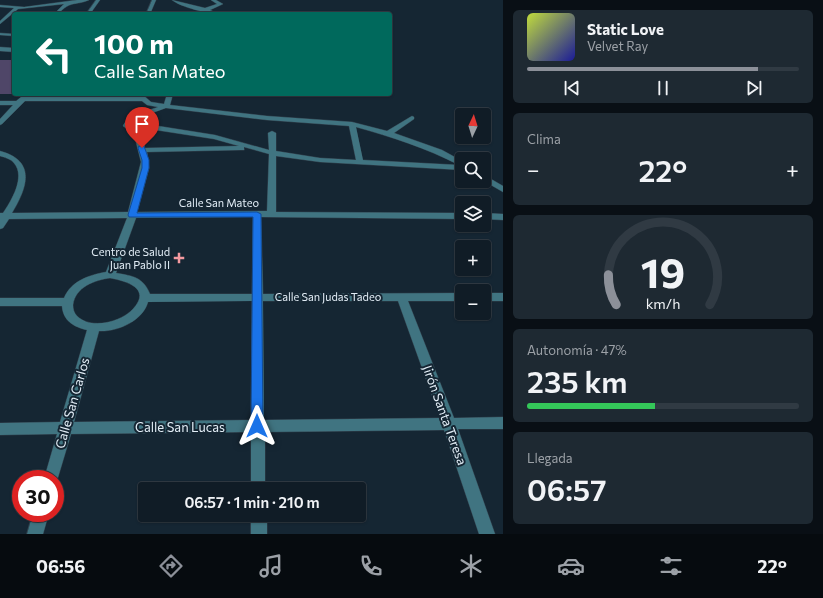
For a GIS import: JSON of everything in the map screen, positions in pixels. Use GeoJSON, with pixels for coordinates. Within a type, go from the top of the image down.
{"type":"FeatureCollection","features":[{"type":"Feature","properties":{"kind":"street"},"geometry":{"type":"LineString","coordinates":[[0,6],[16,8],[87,0]]}},
{"type":"Feature","properties":{"kind":"street"},"geometry":{"type":"LineString","coordinates":[[89,12],[98,0]]}},
{"type":"Feature","properties":{"kind":"street"},"geometry":{"type":"LineString","coordinates":[[149,12],[154,0]]}},
{"type":"Feature","properties":{"kind":"street"},"geometry":{"type":"LineString","coordinates":[[174,0],[189,8],[211,12]]}},
{"type":"Feature","properties":{"kind":"street"},"geometry":{"type":"LineString","coordinates":[[205,10],[221,4],[214,0]]}},
{"type":"Feature","properties":{"kind":"street"},"geometry":{"type":"LineString","coordinates":[[0,23],[16,8],[33,1]]}},
{"type":"Feature","properties":{"kind":"street"},"geometry":{"type":"LineString","coordinates":[[58,12],[63,6],[74,1]]}},
{"type":"Feature","properties":{"kind":"street"},"geometry":{"type":"LineString","coordinates":[[0,34],[12,35]]}},
{"type":"Feature","properties":{"kind":"street"},"geometry":{"type":"LineString","coordinates":[[0,49],[12,50]]}},
{"type":"Feature","properties":{"kind":"street"},"geometry":{"type":"LineString","coordinates":[[0,123],[27,96]]}},
{"type":"Feature","properties":{"kind":"street"},"geometry":{"type":"LineString","coordinates":[[0,103],[140,96],[154,105],[267,118],[352,124],[389,133],[455,161]]}},
{"type":"Feature","properties":{"kind":"street"},"geometry":{"type":"LineString","coordinates":[[127,123],[150,111],[166,106],[170,101],[170,96]]}},
{"type":"Feature","properties":{"kind":"street"},"geometry":{"type":"LineString","coordinates":[[389,133],[412,118]]}},
{"type":"Feature","properties":{"kind":"street"},"geometry":{"type":"LineString","coordinates":[[127,123],[215,137],[273,153],[320,160],[455,168]]}},
{"type":"Feature","properties":{"kind":"street"},"geometry":{"type":"LineString","coordinates":[[110,274],[132,215],[146,160],[137,138],[137,133],[126,126],[127,123]]}},
{"type":"Feature","properties":{"kind":"street"},"geometry":{"type":"LineString","coordinates":[[352,124],[360,163]]}},
{"type":"Feature","properties":{"kind":"street"},"geometry":{"type":"LineString","coordinates":[[272,133],[272,214]]}},
{"type":"Feature","properties":{"kind":"street"},"geometry":{"type":"LineString","coordinates":[[143,150],[251,148]]}},
{"type":"Feature","properties":{"kind":"street"},"geometry":{"type":"LineString","coordinates":[[0,153],[17,163],[21,172],[21,187],[3,216],[0,226]]}},
{"type":"Feature","properties":{"kind":"street"},"geometry":{"type":"LineString","coordinates":[[492,182],[503,178]]}},
{"type":"Feature","properties":{"kind":"street"},"geometry":{"type":"LineString","coordinates":[[492,182],[503,189]]}},
{"type":"Feature","properties":{"kind":"street"},"geometry":{"type":"LineString","coordinates":[[257,214],[258,482]]}},
{"type":"Feature","properties":{"kind":"street","name":"Calle San Mateo"},"geometry":{"type":"LineString","coordinates":[[3,216],[257,214],[455,216]]}},
{"type":"Feature","properties":{"kind":"street"},"geometry":{"type":"LineString","coordinates":[[491,216],[503,217]]}},
{"type":"Feature","properties":{"kind":"street"},"geometry":{"type":"LineString","coordinates":[[110,274],[125,275],[136,280],[144,288],[145,298],[142,308],[134,316],[122,323],[108,327],[82,325],[72,319],[67,311],[67,302],[72,292],[82,283],[96,277],[110,274]]}},
{"type":"Feature","properties":{"kind":"street","name":"Calle San Judas Tadeo"},"geometry":{"type":"LineString","coordinates":[[145,298],[455,297]]}},
{"type":"Feature","properties":{"kind":"street"},"geometry":{"type":"LineString","coordinates":[[491,297],[503,297]]}},
{"type":"Feature","properties":{"kind":"street","name":"Jirón Santa Teresa"},"geometry":{"type":"LineString","coordinates":[[402,298],[449,423],[487,534]]}},
{"type":"Feature","properties":{"kind":"street"},"geometry":{"type":"LineString","coordinates":[[0,302],[67,302]]}},
{"type":"Feature","properties":{"kind":"street","name":"Calle San Carlos"},"geometry":{"type":"LineString","coordinates":[[53,470],[94,327]]}},
{"type":"Feature","properties":{"kind":"street","name":"Calle San Lucas"},"geometry":{"type":"LineString","coordinates":[[0,429],[503,423]]}},
{"type":"Feature","properties":{"kind":"street"},"geometry":{"type":"LineString","coordinates":[[35,534],[38,522]]}},
{"type":"Feature","properties":{"kind":"street"},"geometry":{"type":"LineString","coordinates":[[259,522],[259,534]]}},
{"type":"Feature","properties":{"kind":"shaded area"},"geometry":{"type":"Polygon","coordinates":[[[0,60],[12,60],[12,94],[0,94],[0,60]]]}},
{"type":"Feature","properties":{"kind":"place","name":"Centro de Salud Juan Pablo II"},"geometry":{"type":"Point","coordinates":[179,258]}},
{"type":"Feature","properties":{"kind":"route"},"geometry":{"type":"LineString","coordinates":[[142,148],[146,160],[145,168],[132,215],[257,214],[257,426]]}}]}
